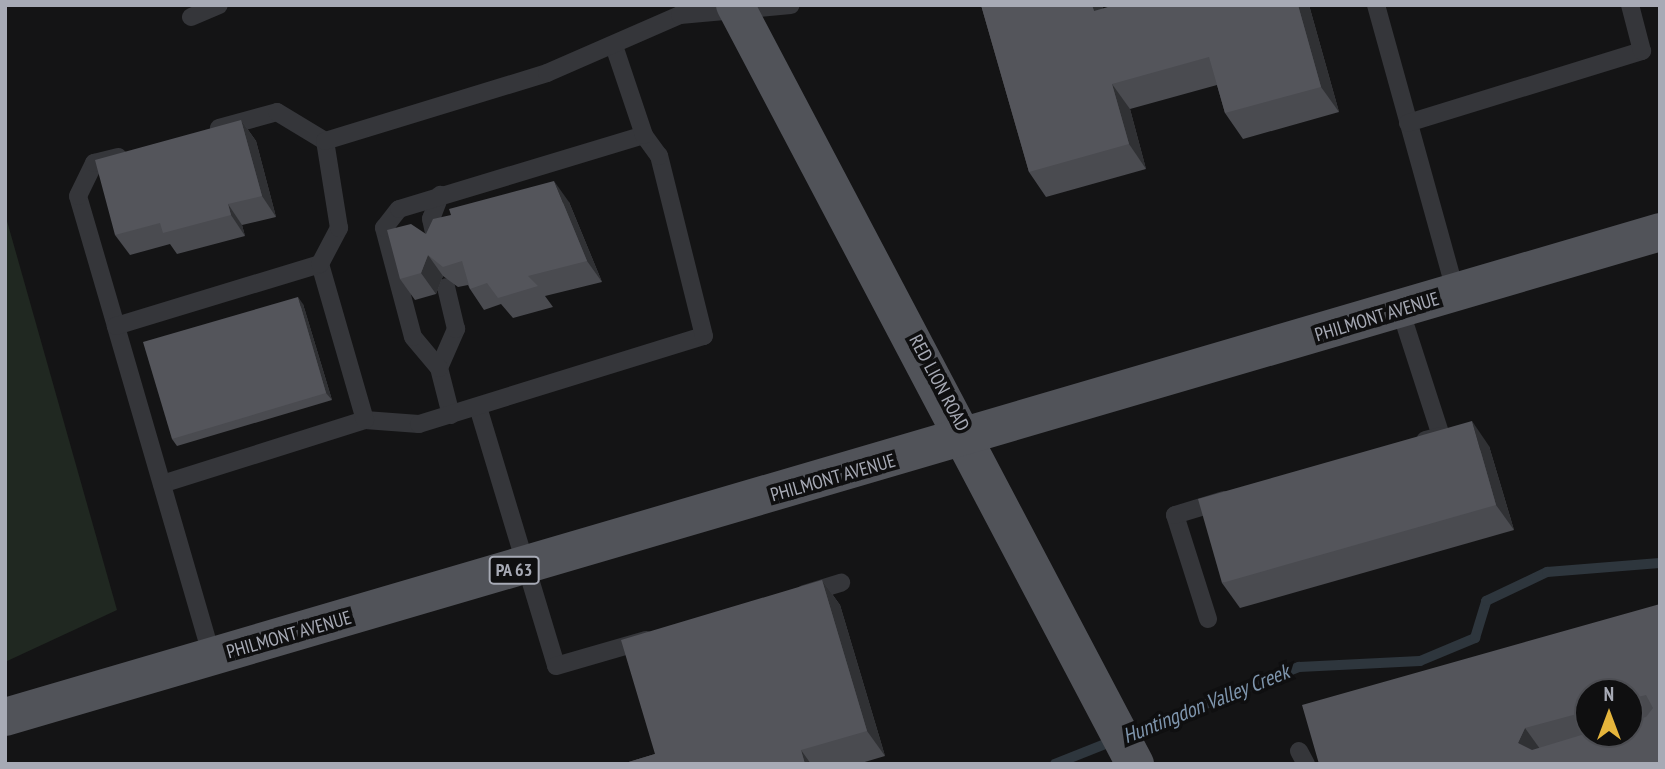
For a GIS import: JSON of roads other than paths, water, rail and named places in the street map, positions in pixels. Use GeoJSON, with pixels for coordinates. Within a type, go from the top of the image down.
{"type":"FeatureCollection","features":[{"type":"Feature","properties":{"kind":"main road","name":"RED LION ROAD"},"geometry":{"type":"LineString","coordinates":[[736,7],[968,438],[1132,757]]}},
{"type":"Feature","properties":{"kind":"main road","name":"PHILMONT AVENUE"},"geometry":{"type":"LineString","coordinates":[[5,717],[968,438],[1660,232]]}},
{"type":"Feature","properties":{"kind":"lane"},"geometry":{"type":"LineString","coordinates":[[191,17],[219,5]]}},
{"type":"Feature","properties":{"kind":"lane"},"geometry":{"type":"LineString","coordinates":[[198,134],[277,112],[325,141],[614,46],[680,15],[736,7],[791,5]]}},
{"type":"Feature","properties":{"kind":"lane"},"geometry":{"type":"LineString","coordinates":[[1376,5],[1456,293]]}},
{"type":"Feature","properties":{"kind":"lane"},"geometry":{"type":"LineString","coordinates":[[1408,123],[1642,51],[1630,5]]}},
{"type":"Feature","properties":{"kind":"lane"},"geometry":{"type":"LineString","coordinates":[[162,484],[365,420],[419,424],[704,336],[659,156],[644,135],[614,46]]}},
{"type":"Feature","properties":{"kind":"lane"},"geometry":{"type":"LineString","coordinates":[[451,415],[439,368],[413,337],[384,228],[399,209],[644,135]]}},
{"type":"Feature","properties":{"kind":"lane"},"geometry":{"type":"LineString","coordinates":[[325,141],[339,228],[320,264],[365,420]]}},
{"type":"Feature","properties":{"kind":"lane"},"geometry":{"type":"LineString","coordinates":[[133,152],[94,163],[78,196],[212,657]]}},
{"type":"Feature","properties":{"kind":"lane"},"geometry":{"type":"LineString","coordinates":[[437,244],[431,219],[440,195]]}},
{"type":"Feature","properties":{"kind":"lane"},"geometry":{"type":"LineString","coordinates":[[116,326],[320,264]]}},
{"type":"Feature","properties":{"kind":"lane"},"geometry":{"type":"LineString","coordinates":[[439,368],[456,329],[446,287]]}},
{"type":"Feature","properties":{"kind":"lane"},"geometry":{"type":"LineString","coordinates":[[1400,309],[1441,436],[1401,447]]}},
{"type":"Feature","properties":{"kind":"lane"},"geometry":{"type":"LineString","coordinates":[[478,407],[556,666],[660,636]]}},
{"type":"Feature","properties":{"kind":"lane"},"geometry":{"type":"LineString","coordinates":[[1208,619],[1175,515],[1241,495]]}},
{"type":"Feature","properties":{"kind":"lane"},"geometry":{"type":"LineString","coordinates":[[789,598],[841,583]]}},
{"type":"Feature","properties":{"kind":"waterway","name":"Huntingdon Valley Creek"},"geometry":{"type":"LineString","coordinates":[[1055,764],[1299,667],[1420,661],[1475,638],[1486,601],[1547,572],[1660,563]]}}]}
